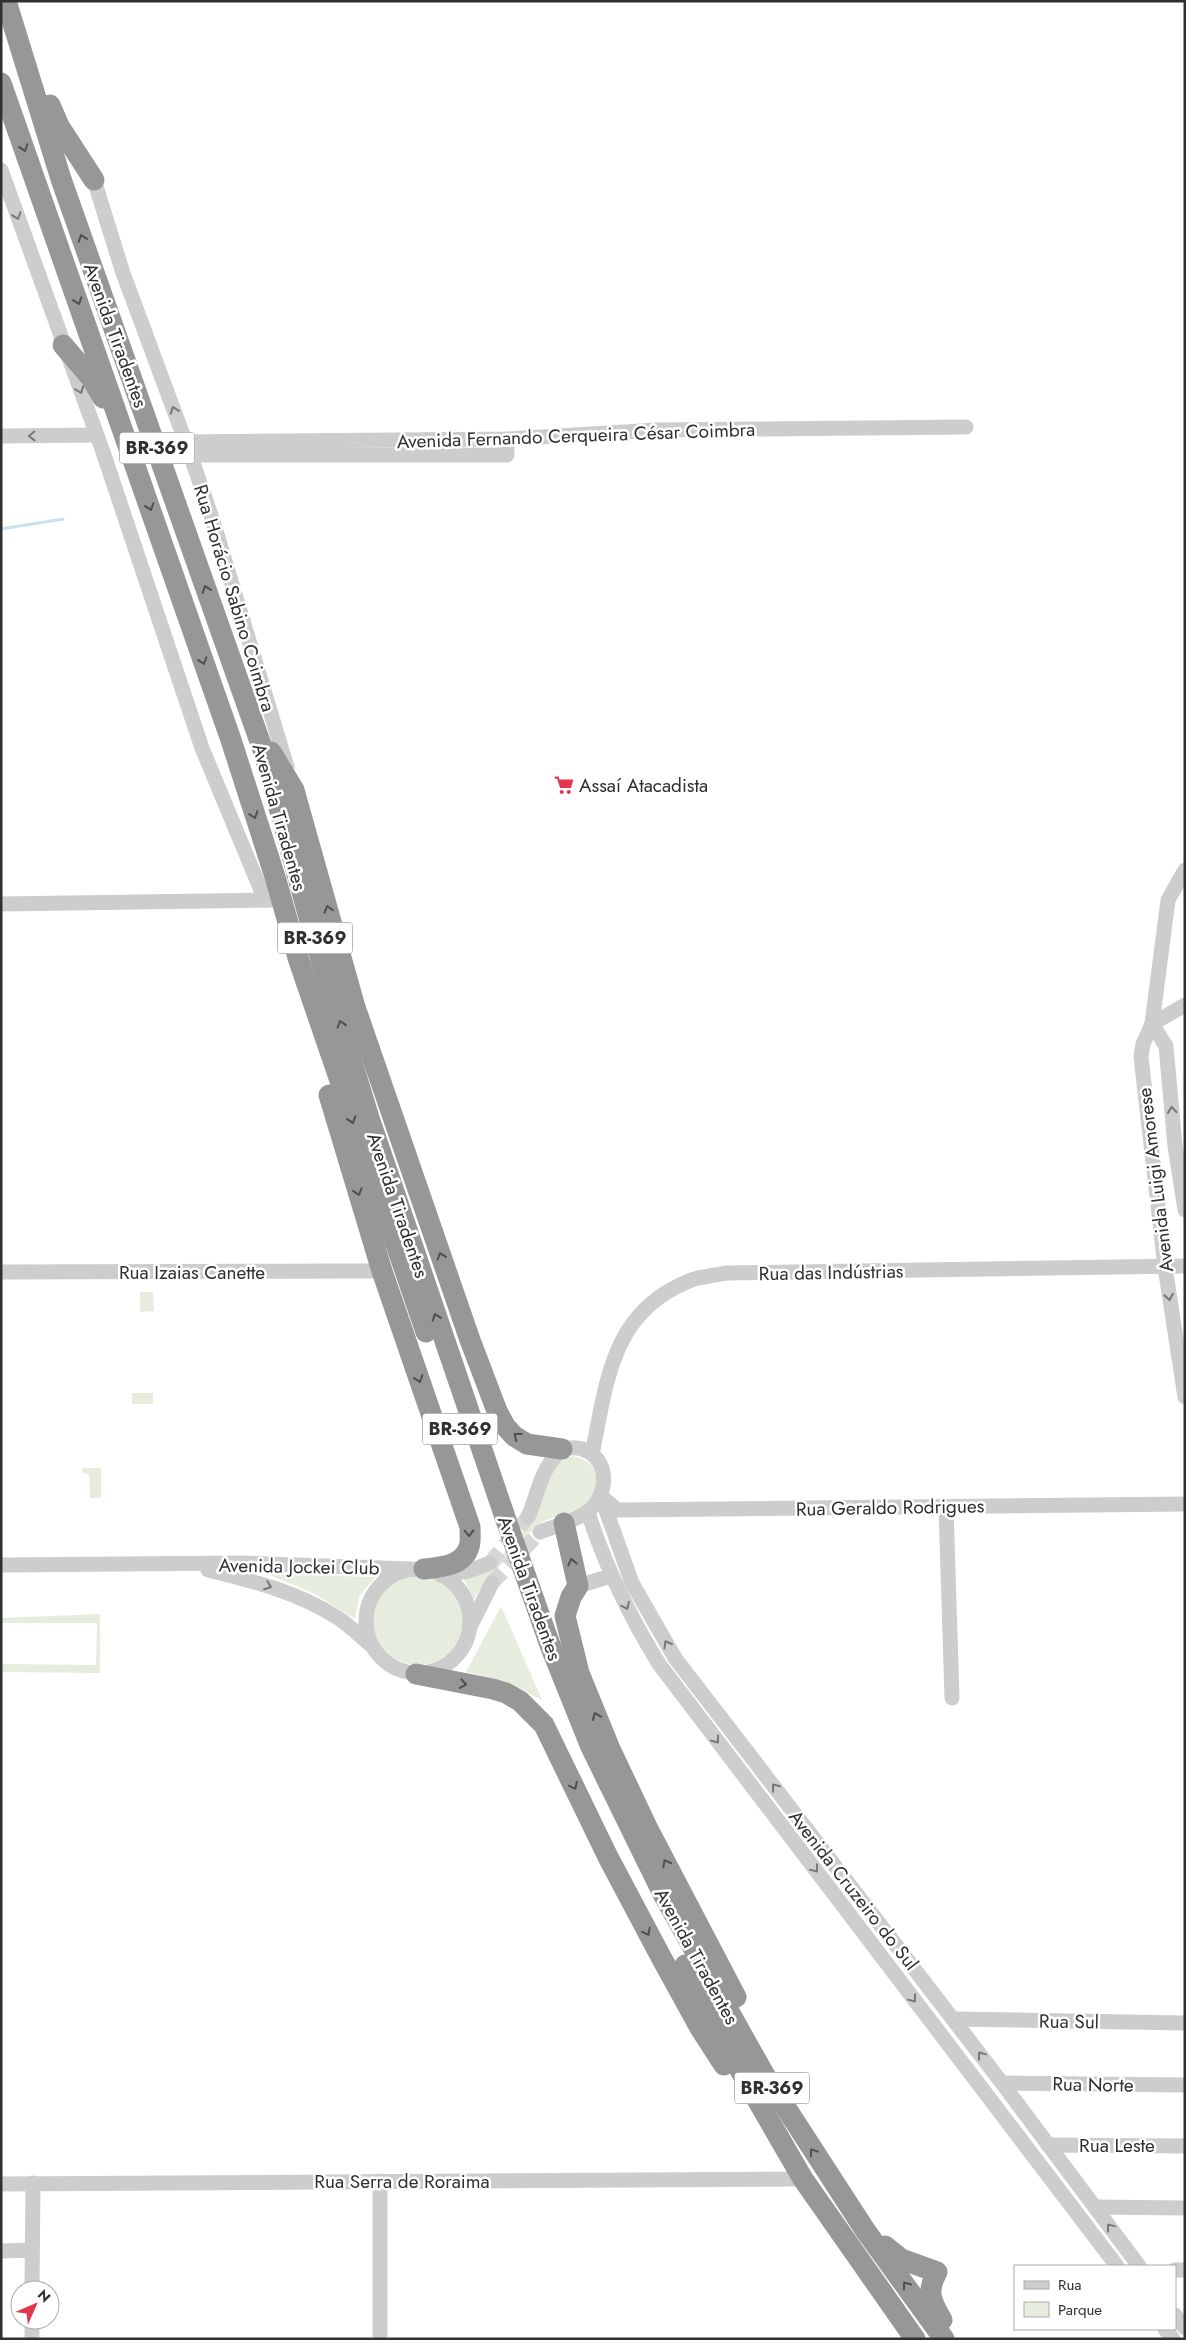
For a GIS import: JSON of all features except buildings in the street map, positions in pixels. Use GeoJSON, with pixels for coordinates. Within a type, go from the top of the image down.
{"type":"FeatureCollection","features":[{"type":"Feature","properties":{"kind":"highway","name":"Avenida Tiradentes"},"geometry":{"type":"LineString","coordinates":[[6,1],[61,179],[250,718],[264,753],[318,947],[370,1121],[506,1520],[550,1645],[590,1747],[672,1910],[738,2030],[796,2126],[865,2230],[944,2339]]}},
{"type":"Feature","properties":{"kind":"highway"},"geometry":{"type":"LineString","coordinates":[[15,28],[59,126],[94,180]]}},
{"type":"Feature","properties":{"kind":"highway","name":"Avenida Tiradentes"},"geometry":{"type":"LineString","coordinates":[[4,96],[231,740],[273,900],[298,958],[402,1266],[562,1712],[613,1827],[737,2065],[803,2179],[915,2339]]}},
{"type":"Feature","properties":{"kind":"highway"},"geometry":{"type":"LineString","coordinates":[[4,96],[16,100],[32,113],[61,179]]}},
{"type":"Feature","properties":{"kind":"highway"},"geometry":{"type":"LineString","coordinates":[[63,345],[100,391],[134,461]]}},
{"type":"Feature","properties":{"kind":"highway"},"geometry":{"type":"LineString","coordinates":[[250,718],[294,790],[355,1007],[470,1340],[498,1411],[505,1426],[514,1436],[527,1444],[562,1449]]}},
{"type":"Feature","properties":{"kind":"highway"},"geometry":{"type":"LineString","coordinates":[[298,958],[310,1030],[382,1271],[470,1526],[470,1547],[461,1559],[453,1564],[426,1571]]}},
{"type":"Feature","properties":{"kind":"highway"},"geometry":{"type":"LineString","coordinates":[[355,1007],[370,1121]]}},
{"type":"Feature","properties":{"kind":"highway"},"geometry":{"type":"LineString","coordinates":[[564,1523],[578,1586],[570,1597],[565,1616],[579,1673],[610,1749],[647,1827],[759,2041],[796,2126]]}},
{"type":"Feature","properties":{"kind":"highway"},"geometry":{"type":"LineString","coordinates":[[416,1674],[492,1689],[506,1694],[520,1701],[544,1725],[608,1857],[700,2028],[749,2104],[781,2142]]}},
{"type":"Feature","properties":{"kind":"highway"},"geometry":{"type":"LineString","coordinates":[[865,2230],[901,2259],[937,2272],[930,2285],[931,2299],[951,2339]]}},
{"type":"Feature","properties":{"kind":"street"},"geometry":{"type":"LineString","coordinates":[[1,170],[97,435],[202,748],[273,900],[1,904]]}},
{"type":"Feature","properties":{"kind":"street","name":"Rua Horácio Sabino Coimbra"},"geometry":{"type":"LineString","coordinates":[[94,180],[123,272],[188,448],[294,790]]}},
{"type":"Feature","properties":{"kind":"street","name":"Avenida Fernando Cerqueira César Coimbra"},"geometry":{"type":"LineString","coordinates":[[188,448],[507,439],[657,430],[966,427]]}},
{"type":"Feature","properties":{"kind":"street"},"geometry":{"type":"LineString","coordinates":[[1,436],[97,435]]}},
{"type":"Feature","properties":{"kind":"street"},"geometry":{"type":"LineString","coordinates":[[188,448],[507,455],[507,439]]}},
{"type":"Feature","properties":{"kind":"street","name":"Avenida Luigi Amorese"},"geometry":{"type":"LineString","coordinates":[[1185,870],[1168,900],[1152,1024],[1143,1044],[1141,1057],[1165,1267],[1185,1397]]}},
{"type":"Feature","properties":{"kind":"street"},"geometry":{"type":"LineString","coordinates":[[1152,1024],[1185,1005]]}},
{"type":"Feature","properties":{"kind":"street","name":"Avenida Luigi Amorese"},"geometry":{"type":"LineString","coordinates":[[1152,1024],[1166,1046],[1180,1143],[1185,1210]]}},
{"type":"Feature","properties":{"kind":"street","name":"Rua das Indústrias"},"geometry":{"type":"LineString","coordinates":[[592,1454],[609,1375],[622,1338],[635,1318],[652,1302],[671,1289],[690,1280],[726,1273],[1185,1266]]}},
{"type":"Feature","properties":{"kind":"street","name":"Rua Izaias Canette"},"geometry":{"type":"LineString","coordinates":[[1,1272],[382,1271]]}},
{"type":"Feature","properties":{"kind":"street"},"geometry":{"type":"LineString","coordinates":[[528,1517],[549,1461],[562,1449],[581,1448],[592,1454],[601,1466],[604,1476],[601,1496],[588,1512],[540,1532]]}},
{"type":"Feature","properties":{"kind":"street","name":"Rua Geraldo Rodrigues"},"geometry":{"type":"LineString","coordinates":[[601,1496],[617,1510],[1185,1504]]}},
{"type":"Feature","properties":{"kind":"street","name":"Avenida Cruzeiro do Sul"},"geometry":{"type":"LineString","coordinates":[[601,1496],[632,1583],[684,1669],[1002,2083],[1138,2265]]}},
{"type":"Feature","properties":{"kind":"street"},"geometry":{"type":"LineString","coordinates":[[946,1507],[952,1698]]}},
{"type":"Feature","properties":{"kind":"street","name":"Avenida Cruzeiro do Sul"},"geometry":{"type":"LineString","coordinates":[[588,1512],[611,1576],[634,1623],[665,1672],[1116,2265]]}},
{"type":"Feature","properties":{"kind":"street"},"geometry":{"type":"LineString","coordinates":[[490,1562],[469,1571],[426,1571],[397,1574],[384,1582],[371,1598],[368,1607],[366,1627],[372,1646],[390,1666],[416,1674],[435,1671],[452,1661],[464,1646],[470,1626],[492,1583]]}},
{"type":"Feature","properties":{"kind":"street","name":"Avenida Jockei Club"},"geometry":{"type":"LineString","coordinates":[[1,1565],[187,1565],[242,1563],[426,1571]]}},
{"type":"Feature","properties":{"kind":"street","name":"Avenida Jockei Club"},"geometry":{"type":"LineString","coordinates":[[187,1565],[260,1582],[298,1597],[338,1618],[372,1646]]}},
{"type":"Feature","properties":{"kind":"street"},"geometry":{"type":"LineString","coordinates":[[426,1571],[450,1580],[464,1596],[469,1611],[470,1626]]}},
{"type":"Feature","properties":{"kind":"street"},"geometry":{"type":"LineString","coordinates":[[578,1586],[611,1576]]}},
{"type":"Feature","properties":{"kind":"street"},"geometry":{"type":"LineString","coordinates":[[665,1672],[684,1669]]}},
{"type":"Feature","properties":{"kind":"street","name":"Rua Sul"},"geometry":{"type":"LineString","coordinates":[[953,2019],[1185,2023]]}},
{"type":"Feature","properties":{"kind":"street","name":"Rua Norte"},"geometry":{"type":"LineString","coordinates":[[1002,2083],[1185,2085]]}},
{"type":"Feature","properties":{"kind":"street","name":"Rua Leste"},"geometry":{"type":"LineString","coordinates":[[1048,2145],[1185,2146]]}},
{"type":"Feature","properties":{"kind":"street","name":"Rua Serra de Roraima"},"geometry":{"type":"LineString","coordinates":[[1,2184],[803,2179]]}},
{"type":"Feature","properties":{"kind":"street"},"geometry":{"type":"LineString","coordinates":[[380,2181],[380,2339]]}},
{"type":"Feature","properties":{"kind":"street"},"geometry":{"type":"LineString","coordinates":[[32,2280],[33,2183]]}},
{"type":"Feature","properties":{"kind":"street"},"geometry":{"type":"LineString","coordinates":[[1095,2207],[1185,2208]]}},
{"type":"Feature","properties":{"kind":"street"},"geometry":{"type":"LineString","coordinates":[[1,2251],[32,2250]]}},
{"type":"Feature","properties":{"kind":"street"},"geometry":{"type":"LineString","coordinates":[[1176,2316],[1185,2328]]}},
{"type":"Feature","properties":{"kind":"green space"},"geometry":{"type":"Polygon","coordinates":[[[140,1292],[153,1292],[154,1311],[140,1312],[140,1292]]]}},
{"type":"Feature","properties":{"kind":"green space"},"geometry":{"type":"Polygon","coordinates":[[[132,1393],[153,1393],[153,1404],[132,1404],[132,1393]]]}},
{"type":"Feature","properties":{"kind":"green space"},"geometry":{"type":"Polygon","coordinates":[[[573,1456],[592,1465],[596,1472],[597,1485],[589,1500],[576,1510],[544,1521],[534,1528],[489,1578],[474,1599],[463,1578],[490,1568],[536,1516],[548,1478],[562,1459],[573,1456]]]}},
{"type":"Feature","properties":{"kind":"green space"},"geometry":{"type":"Polygon","coordinates":[[[82,1468],[101,1468],[101,1498],[90,1498],[89,1474],[82,1473],[82,1468]]]}},
{"type":"Feature","properties":{"kind":"green space"},"geometry":{"type":"Polygon","coordinates":[[[265,1573],[375,1577],[359,1597],[355,1619],[315,1594],[265,1573]]]}},
{"type":"Feature","properties":{"kind":"green space"},"geometry":{"type":"Polygon","coordinates":[[[418,1575],[435,1579],[450,1588],[459,1603],[463,1620],[459,1637],[450,1652],[435,1661],[418,1665],[401,1661],[386,1652],[377,1637],[373,1620],[377,1603],[386,1588],[401,1579],[418,1575]]]}},
{"type":"Feature","properties":{"kind":"green space"},"geometry":{"type":"Polygon","coordinates":[[[501,1606],[542,1700],[504,1681],[466,1672],[501,1606]]]}},
{"type":"Feature","properties":{"kind":"green space"},"geometry":{"type":"Polygon","coordinates":[[[100,1614],[100,1673],[1,1672],[1,1664],[96,1665],[97,1623],[1,1623],[1,1618],[100,1614]]]}},
{"type":"Feature","properties":{"kind":"waterway"},"geometry":{"type":"LineString","coordinates":[[1,529],[63,519]]}},
{"type":"Feature","properties":{"kind":"tunnel"},"geometry":{"type":"LineString","coordinates":[[490,1563],[528,1517]]}},
{"type":"Feature","properties":{"kind":"tunnel"},"geometry":{"type":"LineString","coordinates":[[492,1583],[540,1532]]}},
{"type":"Feature","properties":{"kind":"place","name":"Assaí Atacadista"},"geometry":{"type":"Point","coordinates":[564,785]}}]}
